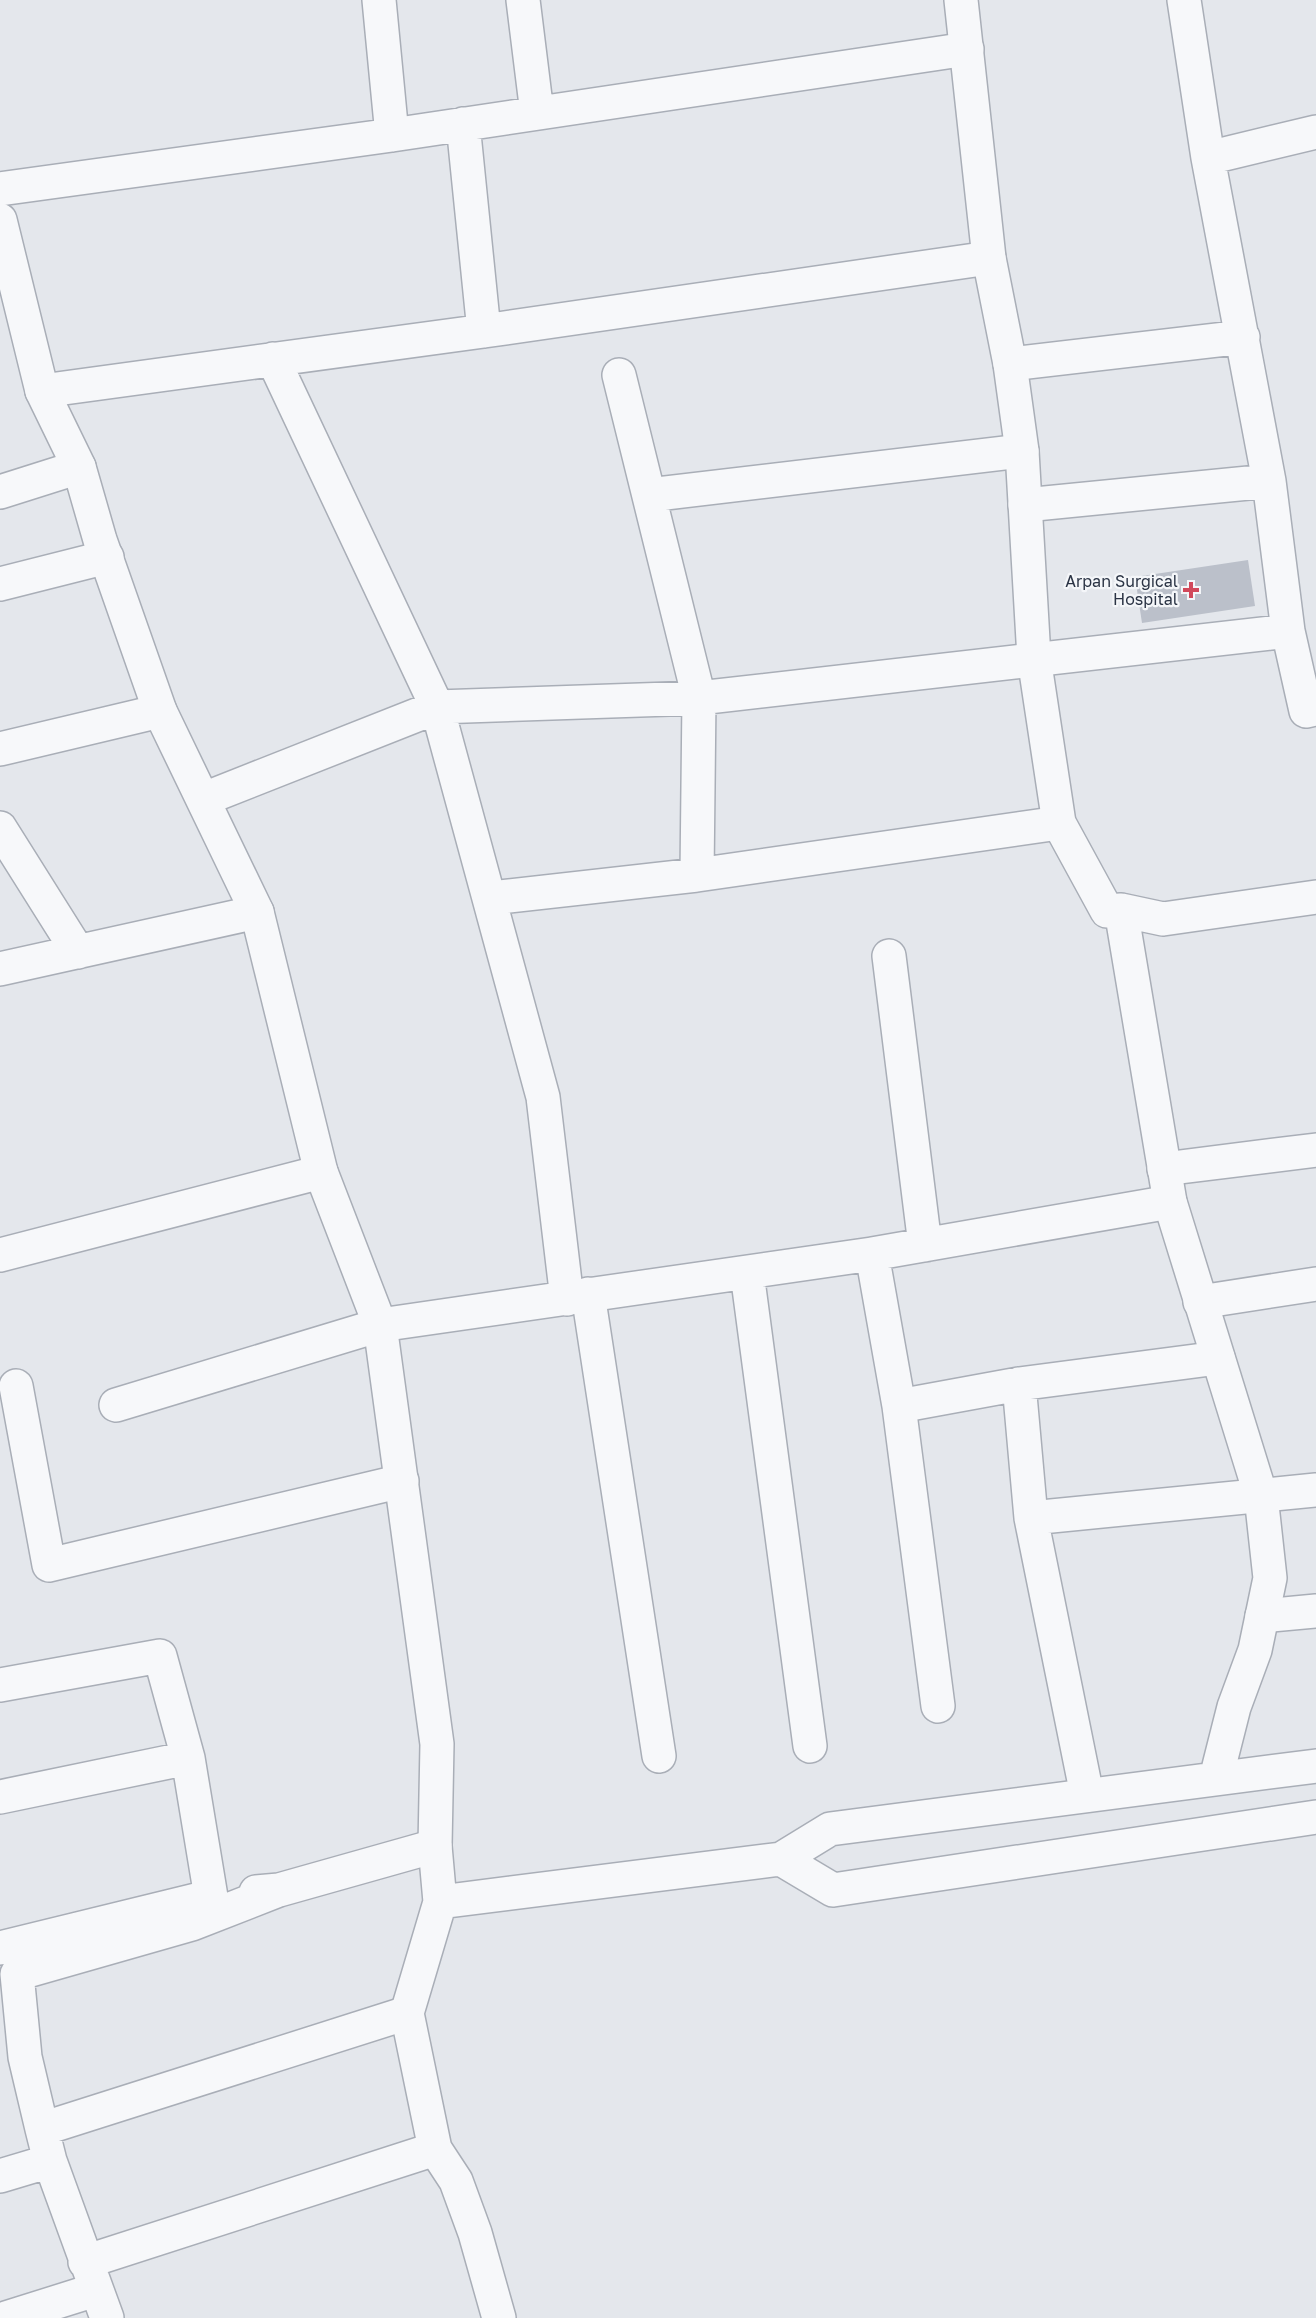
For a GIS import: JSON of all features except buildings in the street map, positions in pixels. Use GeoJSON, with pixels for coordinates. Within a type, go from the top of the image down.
{"type":"FeatureCollection","features":[{"type":"Feature","properties":{"kind":"street"},"geometry":{"type":"LineString","coordinates":[[379,0],[392,135]]}},
{"type":"Feature","properties":{"kind":"street"},"geometry":{"type":"LineString","coordinates":[[523,0],[537,113]]}},
{"type":"Feature","properties":{"kind":"street"},"geometry":{"type":"LineString","coordinates":[[961,0],[989,258],[1010,364],[1022,451],[1034,658],[1059,823],[1107,911],[1121,910],[1163,919],[1316,897]]}},
{"type":"Feature","properties":{"kind":"street"},"geometry":{"type":"LineString","coordinates":[[1184,0],[1208,158],[1269,481],[1287,631],[1306,711],[1316,709]]}},
{"type":"Feature","properties":{"kind":"street"},"geometry":{"type":"LineString","coordinates":[[0,189],[392,135],[967,49]]}},
{"type":"Feature","properties":{"kind":"street"},"geometry":{"type":"LineString","coordinates":[[463,124],[484,331]]}},
{"type":"Feature","properties":{"kind":"street"},"geometry":{"type":"LineString","coordinates":[[1208,158],[1316,132]]}},
{"type":"Feature","properties":{"kind":"street"},"geometry":{"type":"LineString","coordinates":[[0,220],[42,392],[79,467],[160,711],[257,912],[321,1172],[380,1326],[437,1744],[435,1846],[441,1902],[407,2013],[435,2149],[456,2181],[475,2233],[499,2318]]}},
{"type":"Feature","properties":{"kind":"street"},"geometry":{"type":"LineString","coordinates":[[42,392],[989,258]]}},
{"type":"Feature","properties":{"kind":"street"},"geometry":{"type":"LineString","coordinates":[[1010,364],[1243,337]]}},
{"type":"Feature","properties":{"kind":"street"},"geometry":{"type":"LineString","coordinates":[[273,359],[437,706],[543,1097],[659,1756]]}},
{"type":"Feature","properties":{"kind":"street"},"geometry":{"type":"LineString","coordinates":[[619,375],[699,698],[697,875]]}},
{"type":"Feature","properties":{"kind":"street"},"geometry":{"type":"LineString","coordinates":[[650,495],[1022,451]]}},
{"type":"Feature","properties":{"kind":"street"},"geometry":{"type":"LineString","coordinates":[[0,492],[79,467]]}},
{"type":"Feature","properties":{"kind":"street"},"geometry":{"type":"LineString","coordinates":[[1025,505],[1269,481]]}},
{"type":"Feature","properties":{"kind":"street"},"geometry":{"type":"LineString","coordinates":[[0,584],[107,557]]}},
{"type":"Feature","properties":{"kind":"street"},"geometry":{"type":"LineString","coordinates":[[204,799],[437,706],[699,698],[1034,658],[1287,631]]}},
{"type":"Feature","properties":{"kind":"street"},"geometry":{"type":"LineString","coordinates":[[0,749],[160,711]]}},
{"type":"Feature","properties":{"kind":"street"},"geometry":{"type":"LineString","coordinates":[[490,898],[697,875],[1059,823]]}},
{"type":"Feature","properties":{"kind":"street"},"geometry":{"type":"LineString","coordinates":[[0,828],[78,952]]}},
{"type":"Feature","properties":{"kind":"street"},"geometry":{"type":"LineString","coordinates":[[1121,910],[1170,1202],[1261,1496],[1270,1578],[1255,1650],[1234,1707],[1216,1778]]}},
{"type":"Feature","properties":{"kind":"street"},"geometry":{"type":"LineString","coordinates":[[0,969],[257,912]]}},
{"type":"Feature","properties":{"kind":"street"},"geometry":{"type":"LineString","coordinates":[[889,956],[925,1245]]}},
{"type":"Feature","properties":{"kind":"street"},"geometry":{"type":"LineString","coordinates":[[1164,1169],[1316,1150]]}},
{"type":"Feature","properties":{"kind":"street"},"geometry":{"type":"LineString","coordinates":[[0,1255],[321,1172]]}},
{"type":"Feature","properties":{"kind":"street"},"geometry":{"type":"LineString","coordinates":[[116,1405],[380,1326],[872,1254],[1170,1202]]}},
{"type":"Feature","properties":{"kind":"street"},"geometry":{"type":"LineString","coordinates":[[872,1254],[899,1406],[938,1706]]}},
{"type":"Feature","properties":{"kind":"street"},"geometry":{"type":"LineString","coordinates":[[747,1273],[810,1746]]}},
{"type":"Feature","properties":{"kind":"street"},"geometry":{"type":"LineString","coordinates":[[1200,1302],[1316,1284]]}},
{"type":"Feature","properties":{"kind":"street"},"geometry":{"type":"LineString","coordinates":[[899,1406],[1019,1384],[1218,1358]]}},
{"type":"Feature","properties":{"kind":"street"},"geometry":{"type":"LineString","coordinates":[[1019,1384],[1031,1518],[1086,1795]]}},
{"type":"Feature","properties":{"kind":"street"},"geometry":{"type":"LineString","coordinates":[[16,1386],[49,1565],[402,1481]]}},
{"type":"Feature","properties":{"kind":"street"},"geometry":{"type":"LineString","coordinates":[[1031,1518],[1316,1490]]}},
{"type":"Feature","properties":{"kind":"street"},"geometry":{"type":"LineString","coordinates":[[1262,1616],[1316,1611]]}},
{"type":"Feature","properties":{"kind":"street"},"geometry":{"type":"LineString","coordinates":[[0,1685],[160,1656],[188,1758],[211,1897]]}},
{"type":"Feature","properties":{"kind":"street"},"geometry":{"type":"LineString","coordinates":[[0,1797],[188,1758]]}},
{"type":"Feature","properties":{"kind":"street"},"geometry":{"type":"LineString","coordinates":[[441,1902],[781,1859],[830,1829],[1316,1766]]}},
{"type":"Feature","properties":{"kind":"street"},"geometry":{"type":"LineString","coordinates":[[781,1859],[833,1890],[1316,1817]]}},
{"type":"Feature","properties":{"kind":"street"},"geometry":{"type":"LineString","coordinates":[[10,1956],[192,1924],[279,1890],[435,1846]]}},
{"type":"Feature","properties":{"kind":"street"},"geometry":{"type":"LineString","coordinates":[[10,1956],[211,1897],[279,1890]]}},
{"type":"Feature","properties":{"kind":"street"},"geometry":{"type":"LineString","coordinates":[[10,1956],[13,2060],[42,2128],[50,2161],[96,2290]]}},
{"type":"Feature","properties":{"kind":"street"},"geometry":{"type":"LineString","coordinates":[[42,2128],[407,2013]]}},
{"type":"Feature","properties":{"kind":"street"},"geometry":{"type":"LineString","coordinates":[[6,2318],[96,2290],[435,2149]]}},
{"type":"Feature","properties":{"kind":"street"},"geometry":{"type":"LineString","coordinates":[[0,2176],[50,2161]]}},
{"type":"Feature","properties":{"kind":"place","name":"Arpan Surgical Hospital"},"geometry":{"type":"Point","coordinates":[1191,590]}}]}
